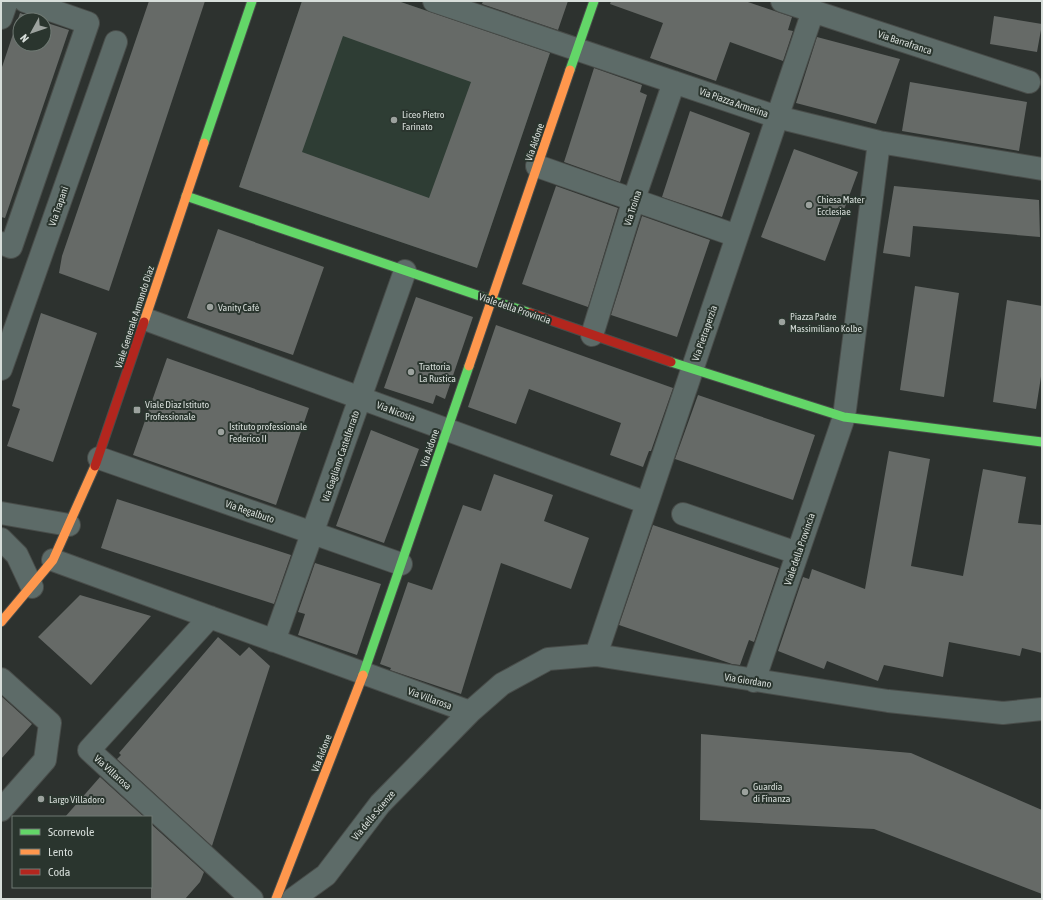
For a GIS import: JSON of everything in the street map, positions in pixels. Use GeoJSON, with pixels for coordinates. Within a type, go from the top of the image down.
{"type":"FeatureCollection","features":[{"type":"Feature","properties":{"kind":"street"},"geometry":{"type":"LineString","coordinates":[[1,18],[6,1]]}},
{"type":"Feature","properties":{"kind":"street"},"geometry":{"type":"LineString","coordinates":[[1,244],[11,247],[88,23],[25,1]]}},
{"type":"Feature","properties":{"kind":"street","name":"Viale Generale Armando Diaz"},"geometry":{"type":"LineString","coordinates":[[1,622],[32,587],[53,560],[99,458],[252,1]]}},
{"type":"Feature","properties":{"kind":"street","name":"Via Piazza Armerina"},"geometry":{"type":"LineString","coordinates":[[434,1],[463,6],[577,49],[777,117],[879,142],[1042,169]]}},
{"type":"Feature","properties":{"kind":"street","name":"Via Aidone"},"geometry":{"type":"LineString","coordinates":[[276,899],[364,673],[594,1]]}},
{"type":"Feature","properties":{"kind":"street","name":"Via Barrafranca"},"geometry":{"type":"LineString","coordinates":[[782,1],[1029,82]]}},
{"type":"Feature","properties":{"kind":"street","name":"Via Pietraperzia"},"geometry":{"type":"LineString","coordinates":[[596,655],[813,11]]}},
{"type":"Feature","properties":{"kind":"street","name":"Via Trapani"},"geometry":{"type":"LineString","coordinates":[[1,369],[116,42]]}},
{"type":"Feature","properties":{"kind":"street","name":"Via Troina"},"geometry":{"type":"LineString","coordinates":[[592,334],[634,199],[674,82]]}},
{"type":"Feature","properties":{"kind":"street","name":"Viale della Provincia"},"geometry":{"type":"LineString","coordinates":[[754,681],[844,417],[879,142]]}},
{"type":"Feature","properties":{"kind":"street"},"geometry":{"type":"LineString","coordinates":[[537,166],[737,236]]}},
{"type":"Feature","properties":{"kind":"street","name":"Viale della Provincia"},"geometry":{"type":"LineString","coordinates":[[186,196],[692,368],[844,417],[1042,442]]}},
{"type":"Feature","properties":{"kind":"street","name":"Via Gagliano Castelferrato"},"geometry":{"type":"LineString","coordinates":[[274,641],[405,271]]}},
{"type":"Feature","properties":{"kind":"street","name":"Via Nicosia"},"geometry":{"type":"LineString","coordinates":[[145,319],[647,503]]}},
{"type":"Feature","properties":{"kind":"street","name":"Via Regalbuto"},"geometry":{"type":"LineString","coordinates":[[99,458],[401,564]]}},
{"type":"Feature","properties":{"kind":"street"},"geometry":{"type":"LineString","coordinates":[[1,513],[68,525]]}},
{"type":"Feature","properties":{"kind":"street"},"geometry":{"type":"LineString","coordinates":[[683,514],[797,553]]}},
{"type":"Feature","properties":{"kind":"street"},"geometry":{"type":"LineString","coordinates":[[1,539],[16,555],[32,587]]}},
{"type":"Feature","properties":{"kind":"street","name":"Via Villarosa"},"geometry":{"type":"LineString","coordinates":[[53,560],[470,712]]}},
{"type":"Feature","properties":{"kind":"street","name":"Via Villarosa"},"geometry":{"type":"LineString","coordinates":[[210,617],[88,750],[252,899]]}},
{"type":"Feature","properties":{"kind":"street","name":"Via Giordano"},"geometry":{"type":"LineString","coordinates":[[470,712],[502,684],[548,659],[596,655],[888,701],[1003,713],[1042,709]]}},
{"type":"Feature","properties":{"kind":"street"},"geometry":{"type":"LineString","coordinates":[[1,679],[50,723],[45,760],[1,810]]}},
{"type":"Feature","properties":{"kind":"street","name":"Via delle Scienze"},"geometry":{"type":"LineString","coordinates":[[292,899],[326,875],[380,804],[470,712]]}},
{"type":"Feature","properties":{"kind":"shaded area","name":"Liceo Pietro Farinato"},"geometry":{"type":"Polygon","coordinates":[[[302,1],[398,1],[550,53],[477,268],[239,187],[302,1]]]}},
{"type":"Feature","properties":{"kind":"building"},"geometry":{"type":"Polygon","coordinates":[[[149,1],[205,1],[109,291],[59,273],[62,256],[149,1]]]}},
{"type":"Feature","properties":{"kind":"building","name":"Liceo Pietro Farinato"},"geometry":{"type":"Polygon","coordinates":[[[302,1],[398,1],[550,53],[477,268],[239,187],[302,1]],[[343,36],[302,152],[429,198],[471,82],[343,36]]]}},
{"type":"Feature","properties":{"kind":"building"},"geometry":{"type":"Polygon","coordinates":[[[483,1],[568,1],[558,30],[482,4],[483,1]]]}},
{"type":"Feature","properties":{"kind":"building"},"geometry":{"type":"Polygon","coordinates":[[[611,1],[745,1],[792,17],[788,30],[793,31],[783,61],[730,42],[716,81],[650,58],[663,23],[610,4],[611,1]]]}},
{"type":"Feature","properties":{"kind":"building"},"geometry":{"type":"Polygon","coordinates":[[[994,16],[1042,24],[1037,52],[990,44],[994,16]]]}},
{"type":"Feature","properties":{"kind":"building"},"geometry":{"type":"Polygon","coordinates":[[[52,25],[69,30],[5,218],[1,217],[1,70],[12,37],[12,52],[52,52],[52,25]]]}},
{"type":"Feature","properties":{"kind":"building"},"geometry":{"type":"Polygon","coordinates":[[[817,37],[900,59],[876,124],[796,103],[817,37]]]}},
{"type":"Feature","properties":{"kind":"building"},"geometry":{"type":"Polygon","coordinates":[[[594,68],[642,85],[640,92],[647,95],[620,182],[564,162],[594,68]]]}},
{"type":"Feature","properties":{"kind":"building"},"geometry":{"type":"Polygon","coordinates":[[[910,82],[1027,102],[1019,151],[902,131],[910,82]]]}},
{"type":"Feature","properties":{"kind":"building"},"geometry":{"type":"Polygon","coordinates":[[[690,111],[750,133],[722,217],[662,197],[690,111]]]}},
{"type":"Feature","properties":{"kind":"building","name":"Chiesa Mater Ecclesiae"},"geometry":{"type":"Polygon","coordinates":[[[794,149],[858,172],[825,261],[761,237],[794,149]]]}},
{"type":"Feature","properties":{"kind":"building"},"geometry":{"type":"Polygon","coordinates":[[[556,186],[618,208],[588,307],[522,284],[556,186]]]}},
{"type":"Feature","properties":{"kind":"building"},"geometry":{"type":"Polygon","coordinates":[[[894,186],[1039,200],[1040,237],[913,226],[910,257],[883,253],[894,186]]]}},
{"type":"Feature","properties":{"kind":"building"},"geometry":{"type":"Polygon","coordinates":[[[642,216],[710,240],[677,337],[611,315],[642,216]]]}},
{"type":"Feature","properties":{"kind":"building"},"geometry":{"type":"Polygon","coordinates":[[[218,229],[324,267],[293,355],[187,318],[218,229]]]}},
{"type":"Feature","properties":{"kind":"building"},"geometry":{"type":"Polygon","coordinates":[[[915,286],[959,293],[944,397],[900,390],[915,286]]]}},
{"type":"Feature","properties":{"kind":"building"},"geometry":{"type":"Polygon","coordinates":[[[416,297],[473,317],[445,399],[436,395],[433,404],[384,388],[416,297]]]}},
{"type":"Feature","properties":{"kind":"building"},"geometry":{"type":"Polygon","coordinates":[[[1007,300],[1042,306],[1042,370],[1036,409],[993,402],[1007,300]]]}},
{"type":"Feature","properties":{"kind":"building"},"geometry":{"type":"Polygon","coordinates":[[[41,313],[97,333],[53,462],[7,446],[20,409],[12,406],[41,313]]]}},
{"type":"Feature","properties":{"kind":"building"},"geometry":{"type":"Polygon","coordinates":[[[496,325],[673,388],[651,451],[649,451],[643,467],[610,455],[621,423],[529,389],[516,424],[468,407],[496,325]]]}},
{"type":"Feature","properties":{"kind":"building","name":"Istituto professionale Federico II"},"geometry":{"type":"Polygon","coordinates":[[[167,358],[309,408],[276,505],[133,455],[167,358]]]}},
{"type":"Feature","properties":{"kind":"building"},"geometry":{"type":"Polygon","coordinates":[[[698,395],[815,435],[793,500],[675,459],[698,395]]]}},
{"type":"Feature","properties":{"kind":"building"},"geometry":{"type":"Polygon","coordinates":[[[371,430],[419,449],[384,543],[336,526],[371,430]]]}},
{"type":"Feature","properties":{"kind":"building"},"geometry":{"type":"Polygon","coordinates":[[[889,451],[930,459],[911,566],[963,576],[983,469],[1026,477],[1018,523],[1042,525],[1042,653],[1022,648],[1020,656],[949,642],[943,677],[884,665],[878,681],[827,661],[824,669],[778,651],[803,577],[809,579],[812,569],[865,589],[889,451]]]}},
{"type":"Feature","properties":{"kind":"building"},"geometry":{"type":"Polygon","coordinates":[[[494,474],[553,495],[544,521],[589,538],[571,589],[501,563],[461,694],[390,670],[391,668],[380,664],[408,582],[432,590],[463,505],[481,511],[494,474]]]}},
{"type":"Feature","properties":{"kind":"building"},"geometry":{"type":"Polygon","coordinates":[[[117,499],[291,555],[274,604],[101,548],[117,499]]]}},
{"type":"Feature","properties":{"kind":"building"},"geometry":{"type":"Polygon","coordinates":[[[653,525],[779,568],[754,642],[749,640],[740,665],[732,664],[619,625],[653,525]]]}},
{"type":"Feature","properties":{"kind":"building"},"geometry":{"type":"Polygon","coordinates":[[[315,563],[381,584],[357,655],[298,635],[305,614],[298,612],[315,563]]]}},
{"type":"Feature","properties":{"kind":"building"},"geometry":{"type":"Polygon","coordinates":[[[80,595],[151,616],[91,685],[38,637],[80,595]]]}},
{"type":"Feature","properties":{"kind":"building"},"geometry":{"type":"Polygon","coordinates":[[[218,637],[240,656],[249,647],[270,666],[212,846],[117,759],[121,755],[119,753],[218,637]]]}},
{"type":"Feature","properties":{"kind":"building"},"geometry":{"type":"Polygon","coordinates":[[[1,696],[32,724],[1,759],[1,696]]]}},
{"type":"Feature","properties":{"kind":"building"},"geometry":{"type":"Polygon","coordinates":[[[701,734],[911,753],[1042,810],[1042,894],[874,829],[700,820],[701,734]]]}},
{"type":"Feature","properties":{"kind":"building"},"geometry":{"type":"Polygon","coordinates":[[[100,777],[143,816],[66,816],[100,777]]]}},
{"type":"Feature","properties":{"kind":"building"},"geometry":{"type":"Polygon","coordinates":[[[152,825],[204,872],[200,882],[185,899],[151,899],[152,825]]]}},
{"type":"Feature","properties":{"kind":"traffic: fast"},"geometry":{"type":"LineString","coordinates":[[204,143],[252,1]]}},
{"type":"Feature","properties":{"kind":"traffic: fast"},"geometry":{"type":"LineString","coordinates":[[570,70],[594,1]]}},
{"type":"Feature","properties":{"kind":"traffic: fast"},"geometry":{"type":"LineString","coordinates":[[186,196],[530,313]]}},
{"type":"Feature","properties":{"kind":"traffic: fast"},"geometry":{"type":"LineString","coordinates":[[671,362],[844,417],[1042,442]]}},
{"type":"Feature","properties":{"kind":"traffic: fast"},"geometry":{"type":"LineString","coordinates":[[363,675],[469,366]]}},
{"type":"Feature","properties":{"kind":"traffic: slow"},"geometry":{"type":"LineString","coordinates":[[469,366],[570,70]]}},
{"type":"Feature","properties":{"kind":"traffic: slow"},"geometry":{"type":"LineString","coordinates":[[144,322],[204,143]]}},
{"type":"Feature","properties":{"kind":"traffic: slow"},"geometry":{"type":"LineString","coordinates":[[1,622],[53,560],[95,466]]}},
{"type":"Feature","properties":{"kind":"traffic: slow"},"geometry":{"type":"LineString","coordinates":[[276,899],[363,675]]}},
{"type":"Feature","properties":{"kind":"traffic: jam"},"geometry":{"type":"LineString","coordinates":[[530,313],[671,362]]}},
{"type":"Feature","properties":{"kind":"traffic: jam"},"geometry":{"type":"LineString","coordinates":[[95,466],[144,322]]}},
{"type":"Feature","properties":{"kind":"place","name":"Liceo Pietro Farinato"},"geometry":{"type":"Point","coordinates":[394,120]}},
{"type":"Feature","properties":{"kind":"place","name":"Chiesa Mater Ecclesiae"},"geometry":{"type":"Point","coordinates":[809,205]}},
{"type":"Feature","properties":{"kind":"place","name":"Vanity Cafè"},"geometry":{"type":"Point","coordinates":[210,307]}},
{"type":"Feature","properties":{"kind":"place","name":"Piazza Padre Massimiliano Kolbe"},"geometry":{"type":"Point","coordinates":[782,322]}},
{"type":"Feature","properties":{"kind":"place","name":"Trattoria La Rustica"},"geometry":{"type":"Point","coordinates":[411,372]}},
{"type":"Feature","properties":{"kind":"place","name":"Viale Diaz Istituto Professionale"},"geometry":{"type":"Point","coordinates":[137,410]}},
{"type":"Feature","properties":{"kind":"place","name":"Istituto professionale Federico II"},"geometry":{"type":"Point","coordinates":[221,432]}},
{"type":"Feature","properties":{"kind":"place","name":"Guardia di Finanza"},"geometry":{"type":"Point","coordinates":[745,792]}},
{"type":"Feature","properties":{"kind":"place","name":"Largo Villadoro"},"geometry":{"type":"Point","coordinates":[41,799]}}]}
